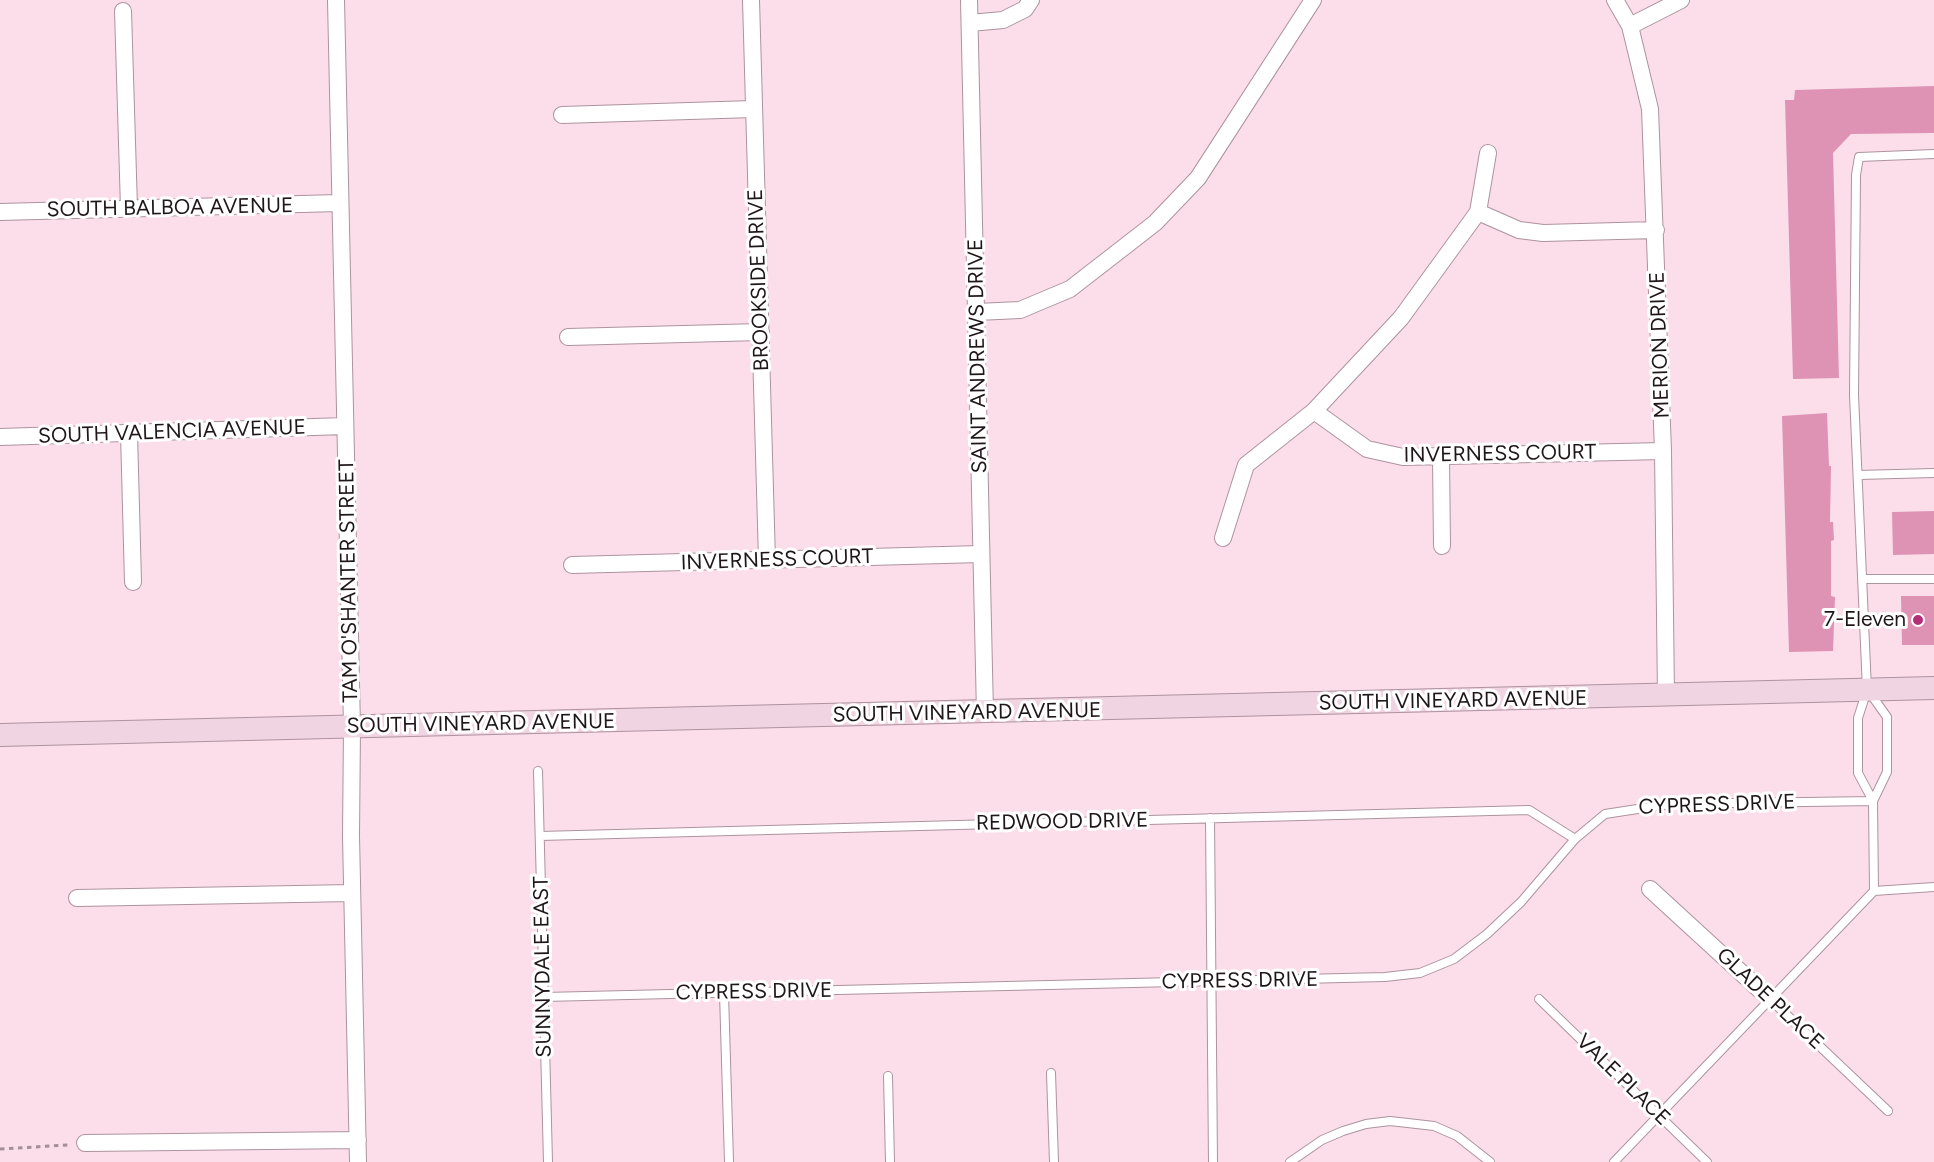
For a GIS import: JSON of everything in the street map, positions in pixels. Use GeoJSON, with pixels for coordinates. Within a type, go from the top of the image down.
{"type":"FeatureCollection","features":[{"type":"Feature","properties":{"kind":"main road","name":"SOUTH VINEYARD AVENUE"},"geometry":{"type":"LineString","coordinates":[[0,735],[985,713],[1934,688]]}},
{"type":"Feature","properties":{"kind":"street","name":"TAM O'SHANTER STREET"},"geometry":{"type":"LineString","coordinates":[[336,0],[352,727],[352,893],[358,1162]]}},
{"type":"Feature","properties":{"kind":"street","name":"BROOKSIDE DRIVE"},"geometry":{"type":"LineString","coordinates":[[751,0],[767,560]]}},
{"type":"Feature","properties":{"kind":"street","name":"SAINT ANDREWS DRIVE"},"geometry":{"type":"LineString","coordinates":[[969,0],[985,713]]}},
{"type":"Feature","properties":{"kind":"street"},"geometry":{"type":"LineString","coordinates":[[970,23],[1003,20],[1025,9],[1031,0]]}},
{"type":"Feature","properties":{"kind":"street"},"geometry":{"type":"LineString","coordinates":[[977,312],[1020,310],[1070,289],[1155,223],[1198,178],[1313,0]]}},
{"type":"Feature","properties":{"kind":"street","name":"MERION DRIVE"},"geometry":{"type":"LineString","coordinates":[[1615,0],[1630,26],[1650,109],[1663,451],[1666,696]]}},
{"type":"Feature","properties":{"kind":"street"},"geometry":{"type":"LineString","coordinates":[[1630,26],[1681,0]]}},
{"type":"Feature","properties":{"kind":"street"},"geometry":{"type":"LineString","coordinates":[[123,11],[129,208]]}},
{"type":"Feature","properties":{"kind":"street"},"geometry":{"type":"LineString","coordinates":[[562,116],[753,110]]}},
{"type":"Feature","properties":{"kind":"street"},"geometry":{"type":"LineString","coordinates":[[1222,538],[1246,465],[1314,411],[1401,318],[1478,212],[1488,153]]}},
{"type":"Feature","properties":{"kind":"street","name":"SOUTH BALBOA AVENUE"},"geometry":{"type":"LineString","coordinates":[[0,212],[339,203]]}},
{"type":"Feature","properties":{"kind":"street"},"geometry":{"type":"LineString","coordinates":[[1478,212],[1518,230],[1544,233],[1656,230]]}},
{"type":"Feature","properties":{"kind":"street"},"geometry":{"type":"LineString","coordinates":[[568,337],[761,332]]}},
{"type":"Feature","properties":{"kind":"street","name":"INVERNESS COURT"},"geometry":{"type":"LineString","coordinates":[[1314,411],[1367,449],[1403,457],[1663,451]]}},
{"type":"Feature","properties":{"kind":"street","name":"SOUTH VALENCIA AVENUE"},"geometry":{"type":"LineString","coordinates":[[0,437],[345,426]]}},
{"type":"Feature","properties":{"kind":"street"},"geometry":{"type":"LineString","coordinates":[[129,433],[133,582]]}},
{"type":"Feature","properties":{"kind":"street"},"geometry":{"type":"LineString","coordinates":[[1441,457],[1442,546]]}},
{"type":"Feature","properties":{"kind":"street","name":"INVERNESS COURT"},"geometry":{"type":"LineString","coordinates":[[572,565],[981,554]]}},
{"type":"Feature","properties":{"kind":"street","name":"GLADE PLACE"},"geometry":{"type":"LineString","coordinates":[[1650,889],[1771,1000]]}},
{"type":"Feature","properties":{"kind":"street"},"geometry":{"type":"LineString","coordinates":[[77,898],[352,893]]}},
{"type":"Feature","properties":{"kind":"street"},"geometry":{"type":"LineString","coordinates":[[85,1143],[358,1140]]}},
{"type":"Feature","properties":{"kind":"lane"},"geometry":{"type":"LineString","coordinates":[[1873,801],[1858,773],[1858,718],[1867,690],[1854,384],[1856,175],[1859,157],[1934,154]]}},
{"type":"Feature","properties":{"kind":"lane"},"geometry":{"type":"LineString","coordinates":[[1858,476],[1934,473]]}},
{"type":"Feature","properties":{"kind":"lane"},"geometry":{"type":"LineString","coordinates":[[1863,579],[1934,579]]}},
{"type":"Feature","properties":{"kind":"lane"},"geometry":{"type":"LineString","coordinates":[[1867,690],[1887,717],[1887,772],[1873,801],[1874,891]]}},
{"type":"Feature","properties":{"kind":"lane","name":"SUNNYDALE EAST"},"geometry":{"type":"LineString","coordinates":[[538,771],[548,1162]]}},
{"type":"Feature","properties":{"kind":"lane","name":"CYPRESS DRIVE"},"geometry":{"type":"LineString","coordinates":[[544,997],[1385,977],[1429,970],[1454,959],[1487,934],[1521,902],[1575,839],[1605,814],[1642,806],[1873,801]]}},
{"type":"Feature","properties":{"kind":"lane","name":"REDWOOD DRIVE"},"geometry":{"type":"LineString","coordinates":[[540,836],[1529,810],[1575,839]]}},
{"type":"Feature","properties":{"kind":"lane"},"geometry":{"type":"LineString","coordinates":[[1210,818],[1213,1162]]}},
{"type":"Feature","properties":{"kind":"lane"},"geometry":{"type":"LineString","coordinates":[[1614,1162],[1660,1117],[1874,891],[1934,887]]}},
{"type":"Feature","properties":{"kind":"lane"},"geometry":{"type":"LineString","coordinates":[[724,993],[729,1162]]}},
{"type":"Feature","properties":{"kind":"lane","name":"VALE PLACE"},"geometry":{"type":"LineString","coordinates":[[1539,999],[1707,1162]]}},
{"type":"Feature","properties":{"kind":"lane","name":"GLADE PLACE"},"geometry":{"type":"LineString","coordinates":[[1771,1000],[1888,1111]]}},
{"type":"Feature","properties":{"kind":"lane"},"geometry":{"type":"LineString","coordinates":[[1052,1073],[1054,1162]]}},
{"type":"Feature","properties":{"kind":"lane"},"geometry":{"type":"LineString","coordinates":[[888,1076],[890,1162]]}},
{"type":"Feature","properties":{"kind":"lane"},"geometry":{"type":"LineString","coordinates":[[1290,1162],[1322,1140],[1343,1131],[1366,1124],[1390,1121],[1434,1126],[1457,1136],[1490,1162]]}},
{"type":"Feature","properties":{"kind":"path"},"geometry":{"type":"LineString","coordinates":[[0,1149],[85,1143]]}},
{"type":"Feature","properties":{"kind":"building"},"geometry":{"type":"Polygon","coordinates":[[[1934,86],[1934,133],[1851,134],[1833,153],[1839,378],[1793,379],[1785,100],[1794,100],[1795,90],[1934,86]]]}},
{"type":"Feature","properties":{"kind":"building"},"geometry":{"type":"Polygon","coordinates":[[[1827,413],[1829,466],[1831,466],[1830,522],[1833,522],[1834,540],[1831,541],[1831,596],[1835,597],[1833,651],[1789,652],[1782,416],[1827,413]]]}},
{"type":"Feature","properties":{"kind":"building"},"geometry":{"type":"Polygon","coordinates":[[[1934,511],[1934,554],[1893,555],[1892,512],[1934,511]]]}},
{"type":"Feature","properties":{"kind":"building","name":"7-Eleven"},"geometry":{"type":"Polygon","coordinates":[[[1901,596],[1934,596],[1934,645],[1902,645],[1901,596]]]}},
{"type":"Feature","properties":{"kind":"place","name":"7-Eleven"},"geometry":{"type":"Point","coordinates":[1918,620]}}]}
